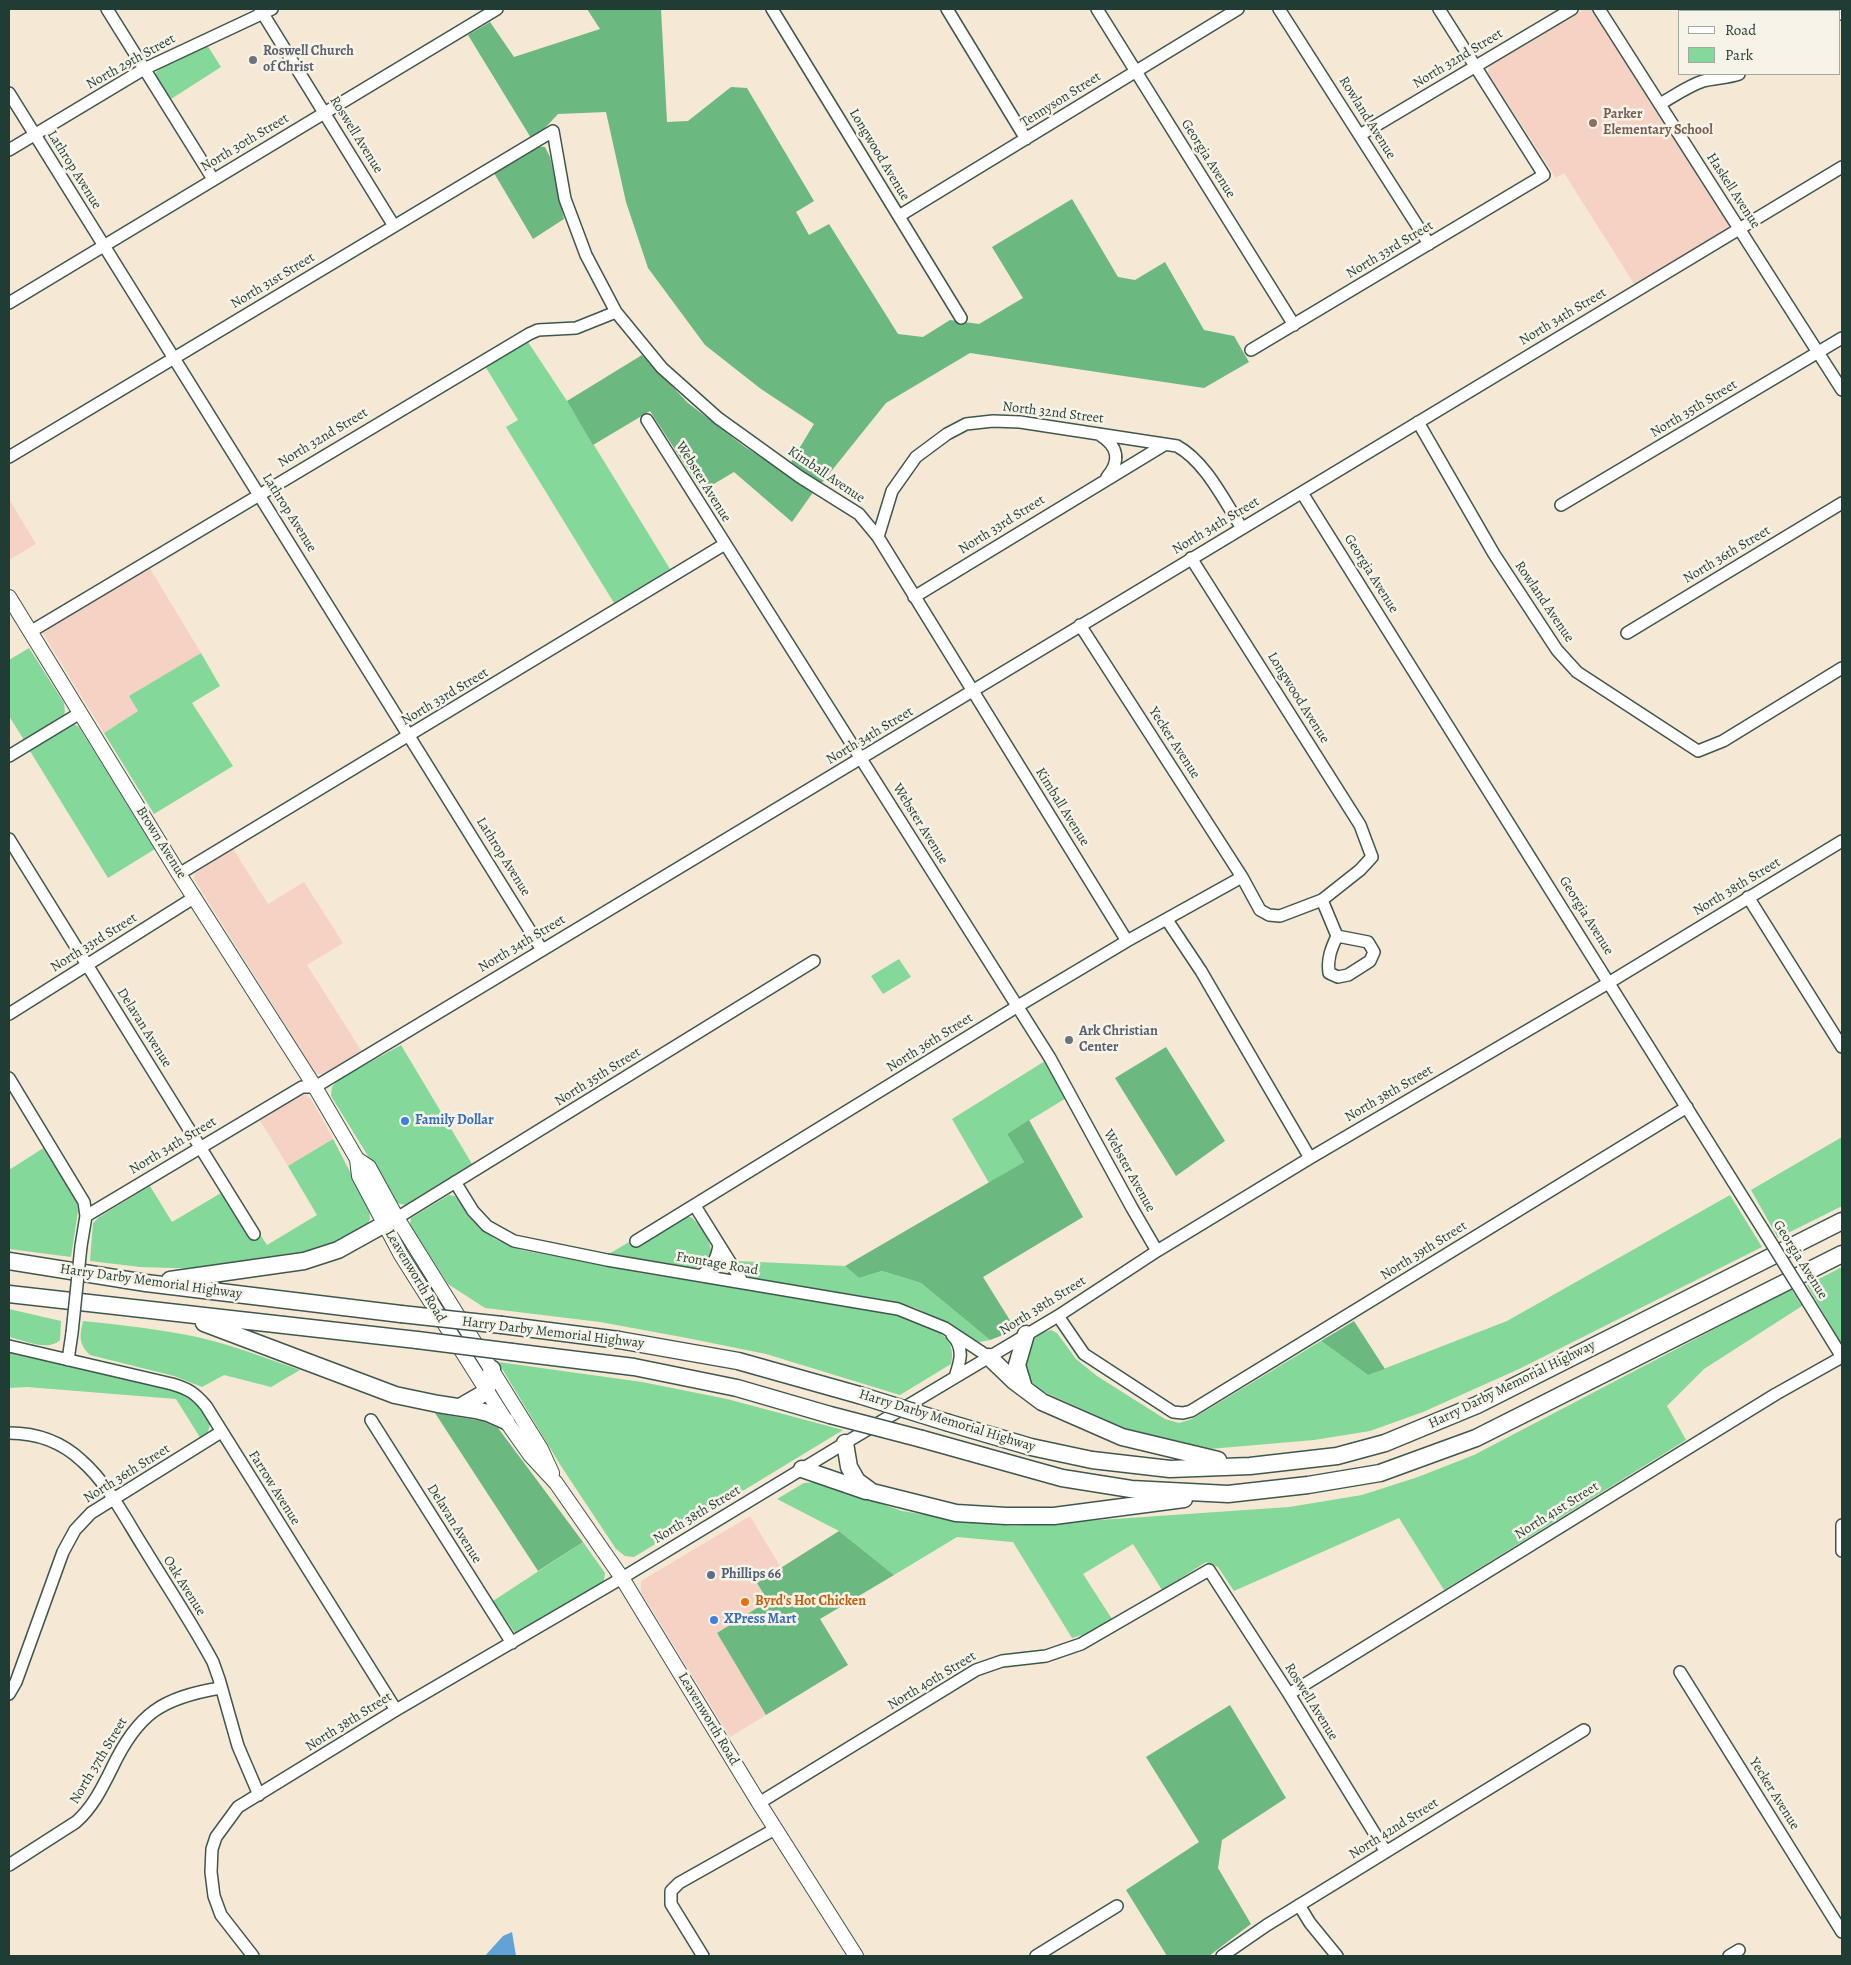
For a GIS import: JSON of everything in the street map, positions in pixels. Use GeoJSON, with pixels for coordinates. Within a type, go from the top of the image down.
{"type":"FeatureCollection","features":[{"type":"Feature","properties":{"kind":"highway"},"geometry":{"type":"LineString","coordinates":[[146,1283],[304,1262],[338,1250],[390,1221]]}},
{"type":"Feature","properties":{"kind":"highway","name":"Harry Darby Memorial Highway"},"geometry":{"type":"LineString","coordinates":[[9,1261],[146,1283],[618,1340],[738,1361],[1031,1447],[1092,1460],[1170,1469],[1250,1466],[1337,1456],[1385,1444],[1477,1405],[1842,1221]]}},
{"type":"Feature","properties":{"kind":"highway","name":"Harry Darby Memorial Highway"},"geometry":{"type":"LineString","coordinates":[[9,1294],[181,1315],[416,1340],[634,1367],[737,1388],[1062,1478],[1131,1489],[1228,1494],[1308,1485],[1380,1473],[1476,1438],[1842,1254]]}},
{"type":"Feature","properties":{"kind":"highway"},"geometry":{"type":"LineString","coordinates":[[181,1315],[395,1395],[488,1413],[506,1421]]}},
{"type":"Feature","properties":{"kind":"highway"},"geometry":{"type":"LineString","coordinates":[[1024,1388],[1017,1366],[1026,1334]]}},
{"type":"Feature","properties":{"kind":"highway"},"geometry":{"type":"LineString","coordinates":[[989,1357],[1042,1402],[1122,1437],[1198,1457],[1250,1466]]}},
{"type":"Feature","properties":{"kind":"highway"},"geometry":{"type":"LineString","coordinates":[[460,1407],[486,1392],[492,1369]]}},
{"type":"Feature","properties":{"kind":"highway"},"geometry":{"type":"LineString","coordinates":[[844,1443],[849,1467],[857,1481],[872,1492]]}},
{"type":"Feature","properties":{"kind":"highway"},"geometry":{"type":"LineString","coordinates":[[802,1469],[872,1492],[956,1513],[1006,1516],[1054,1516],[1228,1494]]}},
{"type":"Feature","properties":{"kind":"main road","name":"Brown Avenue"},"geometry":{"type":"LineString","coordinates":[[9,597],[179,874],[315,1087]]}},
{"type":"Feature","properties":{"kind":"main road","name":"Leavenworth Road"},"geometry":{"type":"LineString","coordinates":[[315,1087],[357,1159],[359,1176],[492,1369],[541,1448],[556,1483]]}},
{"type":"Feature","properties":{"kind":"main road","name":"Leavenworth Road"},"geometry":{"type":"LineString","coordinates":[[390,1221],[486,1392],[530,1455],[556,1483],[622,1578],[775,1829],[856,1956]]}},
{"type":"Feature","properties":{"kind":"street"},"geometry":{"type":"LineString","coordinates":[[107,9],[213,180]]}},
{"type":"Feature","properties":{"kind":"street","name":"North 30th Street"},"geometry":{"type":"LineString","coordinates":[[9,303],[497,9]]}},
{"type":"Feature","properties":{"kind":"street","name":"Longwood Avenue"},"geometry":{"type":"LineString","coordinates":[[772,9],[961,318]]}},
{"type":"Feature","properties":{"kind":"street"},"geometry":{"type":"LineString","coordinates":[[947,9],[1026,139]]}},
{"type":"Feature","properties":{"kind":"street","name":"Georgia Avenue"},"geometry":{"type":"LineString","coordinates":[[1097,9],[1294,325]]}},
{"type":"Feature","properties":{"kind":"street","name":"Tennyson Street"},"geometry":{"type":"LineString","coordinates":[[899,216],[1238,9]]}},
{"type":"Feature","properties":{"kind":"street","name":"Rowland Avenue"},"geometry":{"type":"LineString","coordinates":[[1279,9],[1429,244]]}},
{"type":"Feature","properties":{"kind":"street"},"geometry":{"type":"LineString","coordinates":[[1439,9],[1476,67]]}},
{"type":"Feature","properties":{"kind":"street","name":"North 32nd Street"},"geometry":{"type":"LineString","coordinates":[[1360,135],[1572,9]]}},
{"type":"Feature","properties":{"kind":"street","name":"Haskell Avenue"},"geometry":{"type":"LineString","coordinates":[[1599,9],[1842,390]]}},
{"type":"Feature","properties":{"kind":"street","name":"North 29th Street"},"geometry":{"type":"LineString","coordinates":[[9,150],[144,69],[265,10]]}},
{"type":"Feature","properties":{"kind":"street","name":"Roswell Avenue"},"geometry":{"type":"LineString","coordinates":[[265,10],[324,113],[394,226]]}},
{"type":"Feature","properties":{"kind":"street","name":"North 33rd Street"},"geometry":{"type":"LineString","coordinates":[[1252,350],[1544,175],[1476,67]]}},
{"type":"Feature","properties":{"kind":"street"},"geometry":{"type":"LineString","coordinates":[[1660,104],[1704,81],[1735,75]]}},
{"type":"Feature","properties":{"kind":"street","name":"Lathrop Avenue"},"geometry":{"type":"LineString","coordinates":[[9,93],[542,950]]}},
{"type":"Feature","properties":{"kind":"street","name":"North 31st Street"},"geometry":{"type":"LineString","coordinates":[[9,457],[552,131]]}},
{"type":"Feature","properties":{"kind":"street","name":"Kimball Avenue"},"geometry":{"type":"LineString","coordinates":[[552,131],[566,200],[586,255],[616,312],[662,368],[718,418],[800,477],[859,514],[878,536],[1127,941]]}},
{"type":"Feature","properties":{"kind":"street","name":"North 34th Street"},"geometry":{"type":"LineString","coordinates":[[86,1216],[302,1087],[315,1087],[1842,167]]}},
{"type":"Feature","properties":{"kind":"street","name":"North 32nd Street"},"geometry":{"type":"LineString","coordinates":[[30,632],[529,334],[538,330],[576,328],[616,312]]}},
{"type":"Feature","properties":{"kind":"street","name":"North 35th Street"},"geometry":{"type":"LineString","coordinates":[[1561,505],[1842,338]]}},
{"type":"Feature","properties":{"kind":"street","name":"Webster Avenue"},"geometry":{"type":"LineString","coordinates":[[647,420],[1018,1006],[1076,1104],[1105,1160],[1157,1250]]}},
{"type":"Feature","properties":{"kind":"street","name":"North 32nd Street"},"geometry":{"type":"LineString","coordinates":[[878,536],[892,491],[916,457],[947,434],[966,424],[993,421],[1020,422],[1177,446],[1190,453],[1200,465],[1242,528]]}},
{"type":"Feature","properties":{"kind":"street","name":"Rowland Avenue"},"geometry":{"type":"LineString","coordinates":[[1418,422],[1494,554],[1556,650],[1577,672],[1698,751],[1723,741],[1842,668]]}},
{"type":"Feature","properties":{"kind":"street"},"geometry":{"type":"LineString","coordinates":[[1099,434],[1108,439],[1116,456],[1115,468],[1106,478]]}},
{"type":"Feature","properties":{"kind":"street","name":"North 33rd Street"},"geometry":{"type":"LineString","coordinates":[[914,597],[1106,478],[1164,445]]}},
{"type":"Feature","properties":{"kind":"street","name":"Georgia Avenue"},"geometry":{"type":"LineString","coordinates":[[1302,493],[1610,982],[1842,1357]]}},
{"type":"Feature","properties":{"kind":"street","name":"North 36th Street"},"geometry":{"type":"LineString","coordinates":[[1627,633],[1842,503]]}},
{"type":"Feature","properties":{"kind":"street","name":"North 33rd Street"},"geometry":{"type":"LineString","coordinates":[[179,874],[725,544]]}},
{"type":"Feature","properties":{"kind":"street","name":"Longwood Avenue"},"geometry":{"type":"LineString","coordinates":[[1191,558],[1360,825],[1372,857],[1360,870],[1322,900]]}},
{"type":"Feature","properties":{"kind":"street","name":"Yecker Avenue"},"geometry":{"type":"LineString","coordinates":[[1080,625],[1242,876]]}},
{"type":"Feature","properties":{"kind":"street"},"geometry":{"type":"LineString","coordinates":[[9,756],[80,712]]}},
{"type":"Feature","properties":{"kind":"street","name":"Delavan Avenue"},"geometry":{"type":"LineString","coordinates":[[9,839],[254,1234]]}},
{"type":"Feature","properties":{"kind":"street","name":"North 38th Street"},"geometry":{"type":"LineString","coordinates":[[253,1956],[227,1924],[218,1906],[212,1883],[212,1848],[216,1837],[238,1807],[396,1710],[622,1578],[1058,1316],[1157,1250],[1310,1158],[1610,982],[1748,897],[1841,845]]}},
{"type":"Feature","properties":{"kind":"street"},"geometry":{"type":"LineString","coordinates":[[1242,876],[1260,910],[1269,915],[1280,916],[1322,900],[1337,936]]}},
{"type":"Feature","properties":{"kind":"street","name":"North 36th Street"},"geometry":{"type":"LineString","coordinates":[[636,1242],[1018,1006],[1127,941],[1242,876]]}},
{"type":"Feature","properties":{"kind":"street","name":"North 33rd Street"},"geometry":{"type":"LineString","coordinates":[[9,1014],[195,897]]}},
{"type":"Feature","properties":{"kind":"street"},"geometry":{"type":"LineString","coordinates":[[1748,897],[1842,1047]]}},
{"type":"Feature","properties":{"kind":"street"},"geometry":{"type":"LineString","coordinates":[[1167,920],[1201,971],[1310,1158]]}},
{"type":"Feature","properties":{"kind":"street","name":"North 35th Street"},"geometry":{"type":"LineString","coordinates":[[390,1221],[814,961]]}},
{"type":"Feature","properties":{"kind":"street"},"geometry":{"type":"LineString","coordinates":[[9,1078],[84,1202],[86,1216],[68,1360],[9,1346]]}},
{"type":"Feature","properties":{"kind":"street","name":"North 39th Street"},"geometry":{"type":"LineString","coordinates":[[1058,1316],[1084,1354],[1173,1412],[1183,1413],[1191,1411],[1687,1107]]}},
{"type":"Feature","properties":{"kind":"street","name":"Frontage Road"},"geometry":{"type":"LineString","coordinates":[[455,1182],[473,1211],[487,1226],[514,1241],[597,1259],[898,1309],[946,1328],[989,1357]]}},
{"type":"Feature","properties":{"kind":"street"},"geometry":{"type":"LineString","coordinates":[[695,1206],[743,1283]]}},
{"type":"Feature","properties":{"kind":"street"},"geometry":{"type":"LineString","coordinates":[[701,1276],[717,1256],[718,1245]]}},
{"type":"Feature","properties":{"kind":"street"},"geometry":{"type":"LineString","coordinates":[[946,1328],[956,1339],[960,1349],[961,1359],[955,1377]]}},
{"type":"Feature","properties":{"kind":"street","name":"North 41st Street"},"geometry":{"type":"LineString","coordinates":[[1289,1694],[1776,1394],[1842,1357]]}},
{"type":"Feature","properties":{"kind":"street","name":"Farrow Avenue"},"geometry":{"type":"LineString","coordinates":[[68,1360],[188,1389],[206,1406],[396,1710]]}},
{"type":"Feature","properties":{"kind":"street","name":"Delavan Avenue"},"geometry":{"type":"LineString","coordinates":[[371,1420],[512,1643]]}},
{"type":"Feature","properties":{"kind":"street","name":"North 36th Street"},"geometry":{"type":"LineString","coordinates":[[9,1694],[16,1682],[63,1552],[82,1522],[91,1514],[221,1432]]}},
{"type":"Feature","properties":{"kind":"street","name":"Oak Avenue"},"geometry":{"type":"LineString","coordinates":[[9,1433],[29,1434],[54,1442],[71,1452],[91,1469],[114,1500],[213,1662],[238,1746],[259,1794]]}},
{"type":"Feature","properties":{"kind":"street"},"geometry":{"type":"LineString","coordinates":[[1842,1526],[1842,1551]]}},
{"type":"Feature","properties":{"kind":"street","name":"Roswell Avenue"},"geometry":{"type":"LineString","coordinates":[[1210,1570],[1386,1852]]}},
{"type":"Feature","properties":{"kind":"street","name":"North 40th Street"},"geometry":{"type":"LineString","coordinates":[[759,1803],[976,1670],[1002,1660],[1046,1656],[1081,1644],[1210,1570]]}},
{"type":"Feature","properties":{"kind":"street","name":"Yecker Avenue"},"geometry":{"type":"LineString","coordinates":[[1680,1672],[1842,1932]]}},
{"type":"Feature","properties":{"kind":"street","name":"North 37th Street"},"geometry":{"type":"LineString","coordinates":[[9,1864],[76,1822],[86,1813],[98,1796],[126,1740],[138,1723],[175,1699],[220,1688]]}},
{"type":"Feature","properties":{"kind":"street","name":"North 42nd Street"},"geometry":{"type":"LineString","coordinates":[[1222,1956],[1299,1905],[1584,1730]]}},
{"type":"Feature","properties":{"kind":"street"},"geometry":{"type":"LineString","coordinates":[[702,1956],[674,1910],[670,1895],[674,1887],[775,1829]]}},
{"type":"Feature","properties":{"kind":"street"},"geometry":{"type":"LineString","coordinates":[[1299,1905],[1310,1923],[1337,1956]]}},
{"type":"Feature","properties":{"kind":"street"},"geometry":{"type":"LineString","coordinates":[[1036,1956],[1117,1906]]}},
{"type":"Feature","properties":{"kind":"shaded area","name":"Parker Elementary School"},"geometry":{"type":"Polygon","coordinates":[[[1585,9],[1592,9],[1729,223],[1728,229],[1635,285],[1564,173],[1556,178],[1488,73],[1489,66],[1585,9]]]}},
{"type":"Feature","properties":{"kind":"shaded area"},"geometry":{"type":"Polygon","coordinates":[[[9,499],[36,544],[9,560],[9,499]]]}},
{"type":"Feature","properties":{"kind":"shaded area"},"geometry":{"type":"Polygon","coordinates":[[[149,567],[201,653],[129,696],[138,711],[104,733],[42,632],[149,567]]]}},
{"type":"Feature","properties":{"kind":"shaded area"},"geometry":{"type":"Polygon","coordinates":[[[233,849],[268,904],[304,882],[343,943],[307,965],[362,1052],[323,1075],[315,1073],[194,879],[195,873],[233,849]]]}},
{"type":"Feature","properties":{"kind":"shaded area"},"geometry":{"type":"Polygon","coordinates":[[[302,1094],[311,1099],[333,1139],[288,1166],[259,1119],[302,1094]]]}},
{"type":"Feature","properties":{"kind":"shaded area"},"geometry":{"type":"Polygon","coordinates":[[[750,1516],[781,1568],[757,1583],[768,1600],[717,1633],[766,1715],[730,1737],[641,1592],[641,1581],[750,1516]]]}},
{"type":"Feature","properties":{"kind":"green space"},"geometry":{"type":"Polygon","coordinates":[[[587,9],[661,9],[667,122],[688,121],[731,87],[747,88],[814,201],[796,212],[809,235],[829,224],[898,334],[923,337],[950,320],[979,324],[1023,298],[992,247],[1072,199],[1118,277],[1135,280],[1165,262],[1204,330],[1234,336],[1249,362],[1204,388],[970,353],[886,403],[821,484],[791,462],[814,424],[761,389],[705,345],[648,268],[626,202],[606,112],[558,114],[543,130],[531,138],[468,35],[490,22],[514,57],[600,29],[587,9]]]}},
{"type":"Feature","properties":{"kind":"green space"},"geometry":{"type":"Polygon","coordinates":[[[207,45],[221,67],[171,99],[155,74],[158,70],[207,45]]]}},
{"type":"Feature","properties":{"kind":"green space"},"geometry":{"type":"Polygon","coordinates":[[[537,146],[545,147],[550,157],[564,219],[533,239],[494,173],[537,146]]]}},
{"type":"Feature","properties":{"kind":"green space"},"geometry":{"type":"Polygon","coordinates":[[[528,342],[567,401],[670,569],[614,603],[506,427],[518,420],[485,366],[528,342]]]}},
{"type":"Feature","properties":{"kind":"green space"},"geometry":{"type":"Polygon","coordinates":[[[642,355],[688,403],[745,447],[814,491],[792,522],[734,472],[702,491],[650,411],[593,445],[567,401],[642,355]]]}},
{"type":"Feature","properties":{"kind":"green space"},"geometry":{"type":"Polygon","coordinates":[[[29,648],[64,703],[65,712],[63,716],[24,740],[9,716],[9,660],[29,648]]]}},
{"type":"Feature","properties":{"kind":"green space"},"geometry":{"type":"Polygon","coordinates":[[[201,653],[220,686],[192,703],[233,766],[154,814],[104,733],[138,711],[129,696],[201,653]]]}},
{"type":"Feature","properties":{"kind":"green space"},"geometry":{"type":"Polygon","coordinates":[[[74,724],[79,727],[155,849],[108,878],[30,751],[74,724]]]}},
{"type":"Feature","properties":{"kind":"green space"},"geometry":{"type":"Polygon","coordinates":[[[899,959],[911,977],[883,994],[871,976],[899,959]]]}},
{"type":"Feature","properties":{"kind":"green space"},"geometry":{"type":"Polygon","coordinates":[[[401,1045],[472,1164],[405,1205],[397,1203],[331,1096],[332,1087],[338,1080],[401,1045]]]}},
{"type":"Feature","properties":{"kind":"green space"},"geometry":{"type":"Polygon","coordinates":[[[1166,1047],[1225,1141],[1176,1176],[1115,1078],[1166,1047]]]}},
{"type":"Feature","properties":{"kind":"green space"},"geometry":{"type":"Polygon","coordinates":[[[1045,1061],[1068,1097],[1007,1134],[1024,1162],[989,1183],[952,1119],[1045,1061]]]}},
{"type":"Feature","properties":{"kind":"green space"},"geometry":{"type":"Polygon","coordinates":[[[1029,1120],[1083,1217],[983,1277],[1016,1330],[990,1340],[921,1283],[882,1271],[859,1278],[845,1266],[1024,1162],[1007,1134],[1029,1120]]]}},
{"type":"Feature","properties":{"kind":"green space"},"geometry":{"type":"Polygon","coordinates":[[[1842,1137],[1842,1206],[1778,1238],[1751,1190],[1842,1137]]]}},
{"type":"Feature","properties":{"kind":"green space"},"geometry":{"type":"Polygon","coordinates":[[[333,1139],[369,1208],[370,1219],[364,1230],[354,1237],[289,1257],[205,1269],[140,1267],[90,1261],[93,1223],[99,1217],[150,1186],[172,1222],[221,1193],[250,1240],[261,1236],[267,1245],[317,1215],[288,1166],[333,1139]]]}},
{"type":"Feature","properties":{"kind":"green space"},"geometry":{"type":"Polygon","coordinates":[[[45,1147],[77,1201],[78,1211],[71,1257],[9,1249],[9,1170],[45,1147]]]}},
{"type":"Feature","properties":{"kind":"green space"},"geometry":{"type":"Polygon","coordinates":[[[449,1195],[455,1196],[476,1224],[495,1239],[521,1250],[641,1273],[885,1312],[920,1322],[941,1334],[948,1342],[952,1352],[951,1364],[900,1395],[766,1354],[600,1322],[485,1308],[448,1284],[410,1225],[411,1218],[449,1195]]]}},
{"type":"Feature","properties":{"kind":"green space"},"geometry":{"type":"Polygon","coordinates":[[[1730,1195],[1762,1247],[1519,1369],[1423,1412],[1370,1431],[1314,1440],[1209,1449],[1176,1444],[1129,1430],[1042,1391],[1031,1381],[1027,1374],[1026,1357],[1030,1346],[1036,1337],[1051,1330],[1057,1333],[1076,1359],[1097,1376],[1165,1419],[1179,1423],[1192,1419],[1321,1341],[1368,1375],[1507,1321],[1730,1195]]]}},
{"type":"Feature","properties":{"kind":"green space"},"geometry":{"type":"Polygon","coordinates":[[[686,1217],[691,1217],[704,1231],[711,1249],[710,1261],[693,1269],[609,1254],[629,1242],[636,1248],[686,1217]]]}},
{"type":"Feature","properties":{"kind":"green space"},"geometry":{"type":"Polygon","coordinates":[[[737,1261],[845,1266],[859,1278],[882,1271],[921,1283],[990,1340],[979,1342],[970,1339],[946,1323],[916,1308],[892,1301],[749,1278],[737,1261]]]}},
{"type":"Feature","properties":{"kind":"green space"},"geometry":{"type":"Polygon","coordinates":[[[1842,1267],[1842,1345],[1807,1285],[1842,1267]]]}},
{"type":"Feature","properties":{"kind":"green space"},"geometry":{"type":"Polygon","coordinates":[[[1791,1289],[1802,1306],[1704,1369],[1667,1406],[1686,1440],[1444,1590],[1399,1518],[1234,1591],[1218,1567],[1206,1562],[1162,1590],[1133,1544],[1083,1574],[1112,1619],[1083,1635],[1072,1638],[1013,1542],[957,1537],[894,1575],[839,1531],[777,1499],[804,1483],[819,1482],[902,1511],[1013,1526],[1289,1507],[1362,1495],[1418,1477],[1474,1455],[1791,1289]]]}},
{"type":"Feature","properties":{"kind":"green space"},"geometry":{"type":"Polygon","coordinates":[[[9,1309],[61,1321],[60,1340],[49,1345],[43,1345],[9,1337],[9,1309]]]}},
{"type":"Feature","properties":{"kind":"green space"},"geometry":{"type":"Polygon","coordinates":[[[83,1321],[154,1329],[197,1337],[300,1370],[271,1387],[224,1375],[202,1387],[174,1376],[90,1355],[83,1347],[81,1339],[83,1321]]]}},
{"type":"Feature","properties":{"kind":"green space"},"geometry":{"type":"Polygon","coordinates":[[[1354,1321],[1385,1369],[1368,1375],[1321,1341],[1354,1321]]]}},
{"type":"Feature","properties":{"kind":"green space"},"geometry":{"type":"Polygon","coordinates":[[[9,1350],[178,1392],[192,1400],[204,1412],[210,1425],[208,1432],[201,1439],[176,1399],[27,1387],[9,1388],[9,1350]]]}},
{"type":"Feature","properties":{"kind":"green space"},"geometry":{"type":"Polygon","coordinates":[[[498,1362],[642,1382],[727,1399],[843,1430],[634,1557],[625,1556],[616,1549],[561,1466],[498,1362]]]}},
{"type":"Feature","properties":{"kind":"green space"},"geometry":{"type":"Polygon","coordinates":[[[435,1413],[482,1421],[498,1428],[583,1542],[538,1571],[435,1413]]]}},
{"type":"Feature","properties":{"kind":"green space"},"geometry":{"type":"Polygon","coordinates":[[[839,1531],[894,1575],[820,1619],[848,1665],[766,1715],[717,1633],[768,1601],[757,1583],[839,1531]]]}},
{"type":"Feature","properties":{"kind":"green space"},"geometry":{"type":"Polygon","coordinates":[[[583,1542],[605,1573],[604,1581],[515,1633],[493,1601],[583,1542]]]}},
{"type":"Feature","properties":{"kind":"green space"},"geometry":{"type":"Polygon","coordinates":[[[1230,1705],[1286,1798],[1222,1840],[1218,1868],[1251,1924],[1209,1956],[1167,1956],[1126,1890],[1199,1842],[1146,1757],[1230,1705]]]}},
{"type":"Feature","properties":{"kind":"water"},"geometry":{"type":"Polygon","coordinates":[[[512,1932],[516,1956],[485,1956],[503,1936],[512,1932]]]}},
{"type":"Feature","properties":{"kind":"place","name":"Roswell Church of Christ"},"geometry":{"type":"Point","coordinates":[253,60]}},
{"type":"Feature","properties":{"kind":"place","name":"Parker Elementary School"},"geometry":{"type":"Point","coordinates":[1593,123]}},
{"type":"Feature","properties":{"kind":"place","name":"Ark Christian Center"},"geometry":{"type":"Point","coordinates":[1069,1040]}},
{"type":"Feature","properties":{"kind":"place","name":"Family Dollar"},"geometry":{"type":"Point","coordinates":[405,1121]}},
{"type":"Feature","properties":{"kind":"place","name":"Phillips 66"},"geometry":{"type":"Point","coordinates":[711,1575]}},
{"type":"Feature","properties":{"kind":"place","name":"Byrd's Hot Chicken"},"geometry":{"type":"Point","coordinates":[745,1602]}},
{"type":"Feature","properties":{"kind":"place","name":"XPress Mart"},"geometry":{"type":"Point","coordinates":[714,1620]}}]}
